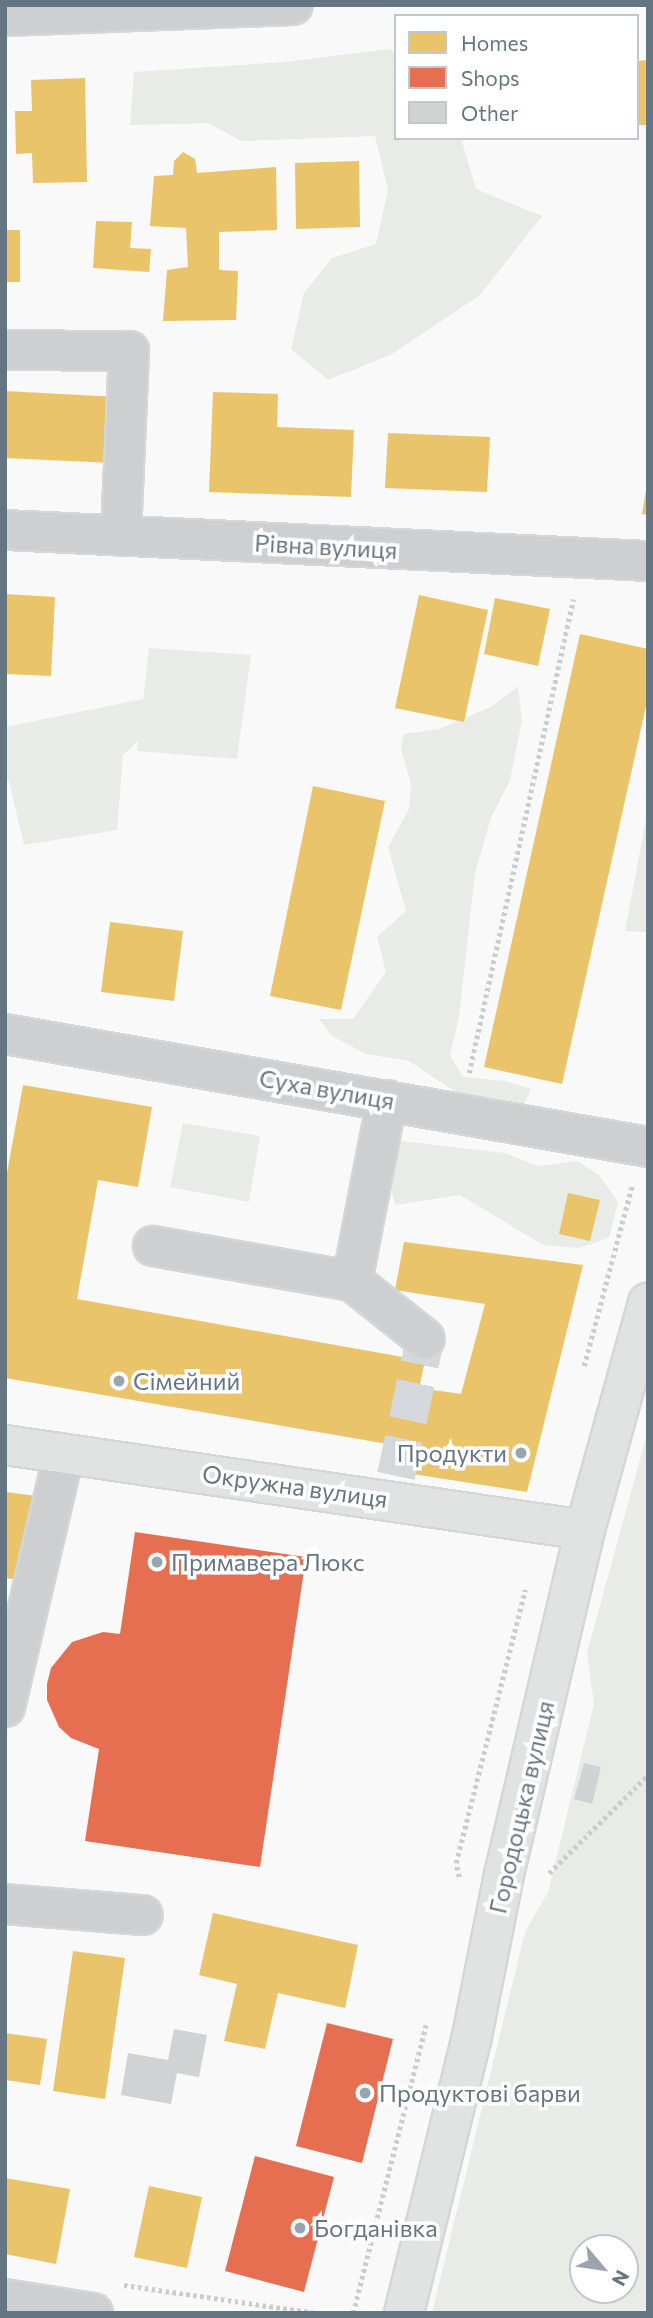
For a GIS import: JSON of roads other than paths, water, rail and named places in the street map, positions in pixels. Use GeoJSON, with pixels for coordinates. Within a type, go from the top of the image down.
{"type":"FeatureCollection","features":[{"type":"Feature","properties":{"kind":"main road","name":"Городоцька вулиця"},"geometry":{"type":"LineString","coordinates":[[404,2313],[472,2036],[504,1875],[585,1530],[648,1303]]}},
{"type":"Feature","properties":{"kind":"main road","name":"Окружна вулиця"},"geometry":{"type":"LineString","coordinates":[[5,1445],[585,1530]]}},
{"type":"Feature","properties":{"kind":"street"},"geometry":{"type":"LineString","coordinates":[[5,16],[293,5]]}},
{"type":"Feature","properties":{"kind":"street"},"geometry":{"type":"LineString","coordinates":[[5,350],[129,351],[121,536]]}},
{"type":"Feature","properties":{"kind":"street","name":"Рівна вулиця"},"geometry":{"type":"LineString","coordinates":[[5,530],[648,561]]}},
{"type":"Feature","properties":{"kind":"street","name":"Суха вулиця"},"geometry":{"type":"LineString","coordinates":[[5,1034],[387,1100],[641,1160]]}},
{"type":"Feature","properties":{"kind":"street"},"geometry":{"type":"LineString","coordinates":[[352,1281],[387,1100]]}},
{"type":"Feature","properties":{"kind":"street"},"geometry":{"type":"LineString","coordinates":[[153,1246],[352,1281],[425,1339]]}},
{"type":"Feature","properties":{"kind":"street"},"geometry":{"type":"LineString","coordinates":[[5,1707],[64,1454]]}},
{"type":"Feature","properties":{"kind":"street"},"geometry":{"type":"LineString","coordinates":[[5,1904],[143,1916]]}},
{"type":"Feature","properties":{"kind":"street"},"geometry":{"type":"LineString","coordinates":[[5,2299],[103,2298]]}},
{"type":"Feature","properties":{"kind":"tunnel"},"geometry":{"type":"LineString","coordinates":[[396,1476],[425,1339]]}},
{"type":"Feature","properties":{"kind":"place","name":"Сімейний"},"geometry":{"type":"Point","coordinates":[119,1381]}},
{"type":"Feature","properties":{"kind":"place","name":"Продукти"},"geometry":{"type":"Point","coordinates":[521,1453]}},
{"type":"Feature","properties":{"kind":"place","name":"Примавера Люкс"},"geometry":{"type":"Point","coordinates":[157,1562]}},
{"type":"Feature","properties":{"kind":"place","name":"Продуктові барви"},"geometry":{"type":"Point","coordinates":[365,2093]}},
{"type":"Feature","properties":{"kind":"place","name":"Богданівка"},"geometry":{"type":"Point","coordinates":[300,2228]}}]}
